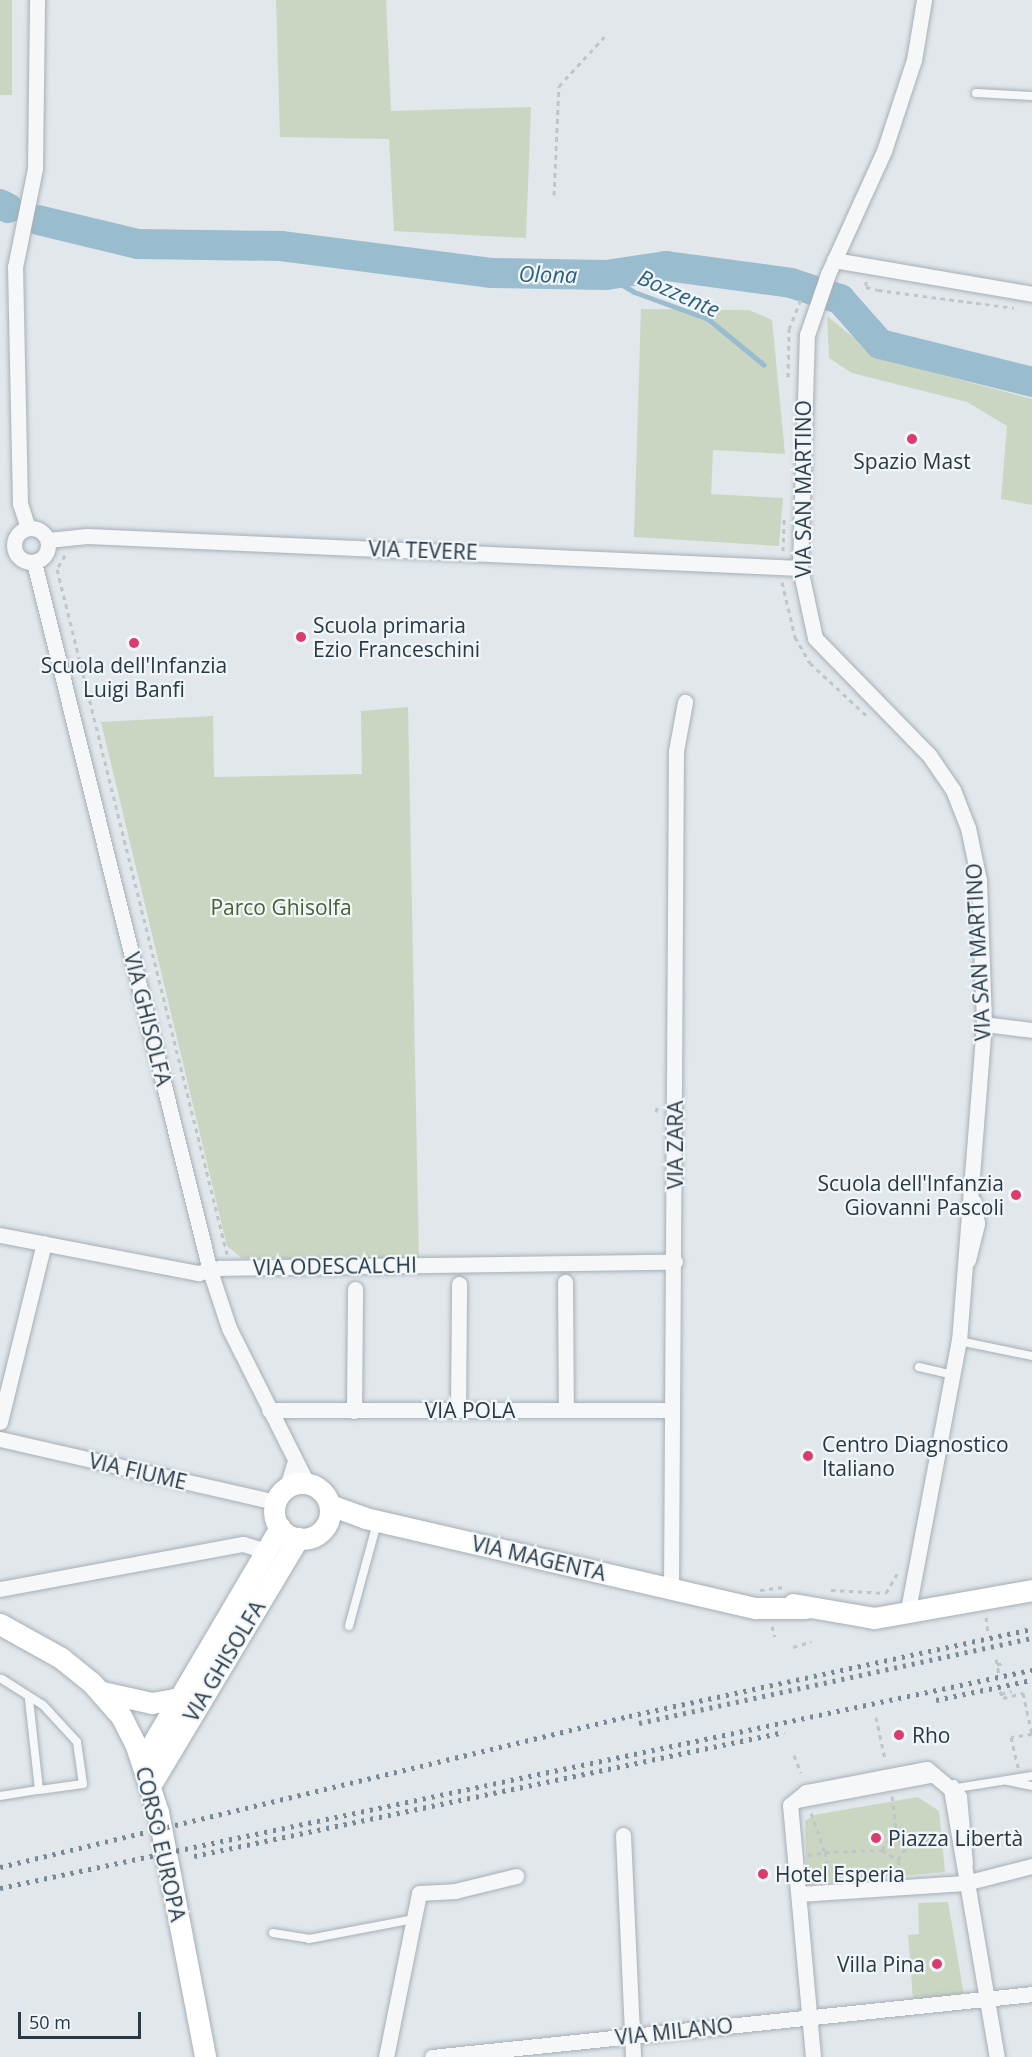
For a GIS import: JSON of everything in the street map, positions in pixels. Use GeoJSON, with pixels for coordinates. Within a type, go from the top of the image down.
{"type":"FeatureCollection","features":[{"type":"Feature","properties":{"kind":"street"},"geometry":{"type":"LineString","coordinates":[[14,535],[37,529],[48,540],[47,552],[34,562],[17,556],[14,535],[12,521],[20,504],[19,236],[32,183],[37,0]]}},
{"type":"Feature","properties":{"kind":"street","name":"VIA SAN MARTINO"},"geometry":{"type":"LineString","coordinates":[[907,1615],[955,1375],[966,1266],[978,1223],[972,1192],[984,1024],[979,880],[968,828],[953,790],[929,755],[815,638],[800,568],[806,307],[831,267],[884,151],[914,60],[924,0]]}},
{"type":"Feature","properties":{"kind":"street"},"geometry":{"type":"LineString","coordinates":[[831,267],[868,270],[1032,294]]}},
{"type":"Feature","properties":{"kind":"street","name":"VIA TEVERE"},"geometry":{"type":"LineString","coordinates":[[48,540],[87,536],[782,574],[800,568]]}},
{"type":"Feature","properties":{"kind":"street","name":"VIA GHISOLFA"},"geometry":{"type":"LineString","coordinates":[[34,562],[210,1271],[229,1328],[294,1464],[290,1491]]}},
{"type":"Feature","properties":{"kind":"street","name":"VIA ZARA"},"geometry":{"type":"LineString","coordinates":[[671,1589],[670,1410],[675,1262],[676,751],[685,702]]}},
{"type":"Feature","properties":{"kind":"street"},"geometry":{"type":"LineString","coordinates":[[984,1024],[1032,1030]]}},
{"type":"Feature","properties":{"kind":"street","name":"VIA ODESCALCHI"},"geometry":{"type":"LineString","coordinates":[[0,1235],[210,1271],[230,1268],[675,1262]]}},
{"type":"Feature","properties":{"kind":"street"},"geometry":{"type":"LineString","coordinates":[[0,1422],[44,1243]]}},
{"type":"Feature","properties":{"kind":"street"},"geometry":{"type":"LineString","coordinates":[[565,1282],[566,1410]]}},
{"type":"Feature","properties":{"kind":"street"},"geometry":{"type":"LineString","coordinates":[[458,1410],[459,1284]]}},
{"type":"Feature","properties":{"kind":"street"},"geometry":{"type":"LineString","coordinates":[[354,1411],[355,1289]]}},
{"type":"Feature","properties":{"kind":"street","name":"VIA POLA"},"geometry":{"type":"LineString","coordinates":[[269,1410],[670,1410]]}},
{"type":"Feature","properties":{"kind":"street","name":"VIA FIUME"},"geometry":{"type":"LineString","coordinates":[[0,1439],[290,1491]]}},
{"type":"Feature","properties":{"kind":"street"},"geometry":{"type":"LineString","coordinates":[[290,1491],[322,1491],[329,1513],[320,1532],[298,1538],[280,1527],[290,1491]]}},
{"type":"Feature","properties":{"kind":"street","name":"VIA MAGENTA"},"geometry":{"type":"LineString","coordinates":[[329,1513],[371,1520],[712,1598],[775,1599],[806,1608],[865,1617],[907,1615],[1032,1590]]}},
{"type":"Feature","properties":{"kind":"street","name":"VIA GHISOLFA"},"geometry":{"type":"LineString","coordinates":[[143,1760],[280,1527]]}},
{"type":"Feature","properties":{"kind":"street","name":"VIA GHISOLFA"},"geometry":{"type":"LineString","coordinates":[[151,1784],[298,1538]]}},
{"type":"Feature","properties":{"kind":"street"},"geometry":{"type":"LineString","coordinates":[[0,1589],[243,1544],[266,1551]]}},
{"type":"Feature","properties":{"kind":"street","name":"CORSO EUROPA"},"geometry":{"type":"LineString","coordinates":[[0,1624],[61,1658],[101,1692],[125,1723],[143,1760],[151,1784],[205,2057]]}},
{"type":"Feature","properties":{"kind":"street","name":"VIA GHISOLFA"},"geometry":{"type":"LineString","coordinates":[[101,1692],[152,1703],[180,1698]]}},
{"type":"Feature","properties":{"kind":"street"},"geometry":{"type":"LineString","coordinates":[[813,2057],[790,1805],[806,1792],[927,1769],[941,1776],[951,1789],[964,1884],[998,2057]]}},
{"type":"Feature","properties":{"kind":"street"},"geometry":{"type":"LineString","coordinates":[[623,1835],[636,2034],[633,2057]]}},
{"type":"Feature","properties":{"kind":"street"},"geometry":{"type":"LineString","coordinates":[[799,1894],[964,1884],[1032,1866]]}},
{"type":"Feature","properties":{"kind":"street"},"geometry":{"type":"LineString","coordinates":[[386,2057],[419,1893],[455,1891],[516,1876]]}},
{"type":"Feature","properties":{"kind":"street","name":"VIA MILANO"},"geometry":{"type":"LineString","coordinates":[[432,2057],[636,2034],[986,2001],[1032,1994]]}},
{"type":"Feature","properties":{"kind":"lane"},"geometry":{"type":"LineString","coordinates":[[976,93],[1032,96]]}},
{"type":"Feature","properties":{"kind":"lane"},"geometry":{"type":"LineString","coordinates":[[959,1341],[1032,1356]]}},
{"type":"Feature","properties":{"kind":"lane"},"geometry":{"type":"LineString","coordinates":[[919,1367],[955,1375]]}},
{"type":"Feature","properties":{"kind":"lane"},"geometry":{"type":"LineString","coordinates":[[349,1626],[371,1520]]}},
{"type":"Feature","properties":{"kind":"lane"},"geometry":{"type":"LineString","coordinates":[[0,1796],[83,1784],[77,1742],[43,1706],[1,1679]]}},
{"type":"Feature","properties":{"kind":"lane"},"geometry":{"type":"LineString","coordinates":[[29,1699],[39,1790]]}},
{"type":"Feature","properties":{"kind":"lane"},"geometry":{"type":"LineString","coordinates":[[941,1776],[957,1788],[970,1852],[964,1884]]}},
{"type":"Feature","properties":{"kind":"lane"},"geometry":{"type":"LineString","coordinates":[[957,1788],[1032,1776]]}},
{"type":"Feature","properties":{"kind":"lane"},"geometry":{"type":"LineString","coordinates":[[1007,1780],[1032,1786]]}},
{"type":"Feature","properties":{"kind":"lane"},"geometry":{"type":"LineString","coordinates":[[273,1933],[309,1939],[414,1919]]}},
{"type":"Feature","properties":{"kind":"path"},"geometry":{"type":"LineString","coordinates":[[555,195],[559,86],[606,35]]}},
{"type":"Feature","properties":{"kind":"path"},"geometry":{"type":"LineString","coordinates":[[868,270],[866,287],[1022,309]]}},
{"type":"Feature","properties":{"kind":"path"},"geometry":{"type":"LineString","coordinates":[[788,387],[789,329],[806,307]]}},
{"type":"Feature","properties":{"kind":"path"},"geometry":{"type":"LineString","coordinates":[[784,512],[782,574],[795,637],[810,663],[870,719]]}},
{"type":"Feature","properties":{"kind":"path"},"geometry":{"type":"LineString","coordinates":[[75,549],[57,569],[230,1268]]}},
{"type":"Feature","properties":{"kind":"path"},"geometry":{"type":"LineString","coordinates":[[770,580],[782,574]]}},
{"type":"Feature","properties":{"kind":"path"},"geometry":{"type":"LineString","coordinates":[[655,1104],[656,1112]]}},
{"type":"Feature","properties":{"kind":"path"},"geometry":{"type":"LineString","coordinates":[[820,1590],[886,1593],[895,1583],[899,1565]]}},
{"type":"Feature","properties":{"kind":"path"},"geometry":{"type":"LineString","coordinates":[[759,1591],[760,1586],[796,1588]]}},
{"type":"Feature","properties":{"kind":"path"},"geometry":{"type":"LineString","coordinates":[[986,1617],[988,1633]]}},
{"type":"Feature","properties":{"kind":"path"},"geometry":{"type":"LineString","coordinates":[[793,1647],[811,1642]]}},
{"type":"Feature","properties":{"kind":"path"},"geometry":{"type":"LineString","coordinates":[[996,1659],[999,1674]]}},
{"type":"Feature","properties":{"kind":"path"},"geometry":{"type":"LineString","coordinates":[[997,1664],[1006,1662]]}},
{"type":"Feature","properties":{"kind":"path"},"geometry":{"type":"LineString","coordinates":[[1012,1691],[1000,1692],[1023,1693],[1032,1734],[1011,1737],[1020,1778]]}},
{"type":"Feature","properties":{"kind":"path"},"geometry":{"type":"LineString","coordinates":[[876,1717],[885,1759]]}},
{"type":"Feature","properties":{"kind":"path"},"geometry":{"type":"LineString","coordinates":[[794,1755],[801,1773]]}},
{"type":"Feature","properties":{"kind":"path"},"geometry":{"type":"LineString","coordinates":[[891,1794],[897,1836],[908,1844]]}},
{"type":"Feature","properties":{"kind":"path"},"geometry":{"type":"LineString","coordinates":[[810,1812],[825,1852],[831,1891]]}},
{"type":"Feature","properties":{"kind":"path"},"geometry":{"type":"LineString","coordinates":[[825,1852],[882,1850],[897,1860],[908,1844],[958,1835]]}},
{"type":"Feature","properties":{"kind":"path"},"geometry":{"type":"LineString","coordinates":[[882,1850],[897,1836]]}},
{"type":"Feature","properties":{"kind":"green space"},"geometry":{"type":"Polygon","coordinates":[[[0,0],[12,0],[12,95],[0,95],[0,0]]]}},
{"type":"Feature","properties":{"kind":"green space"},"geometry":{"type":"Polygon","coordinates":[[[276,0],[386,0],[391,111],[531,107],[526,238],[394,231],[389,139],[280,137],[276,0]]]}},
{"type":"Feature","properties":{"kind":"green space"},"geometry":{"type":"Polygon","coordinates":[[[641,309],[749,310],[772,320],[785,454],[713,450],[711,494],[783,498],[779,546],[634,537],[641,309]]]}},
{"type":"Feature","properties":{"kind":"green space"},"geometry":{"type":"Polygon","coordinates":[[[827,316],[879,358],[1032,399],[1032,505],[1001,499],[1007,426],[967,402],[852,373],[829,358],[827,316]]]}},
{"type":"Feature","properties":{"kind":"green space","name":"Parco Ghisolfa"},"geometry":{"type":"Polygon","coordinates":[[[408,707],[419,1260],[242,1258],[227,1246],[101,722],[213,716],[214,777],[362,774],[361,711],[408,707]]]}},
{"type":"Feature","properties":{"kind":"green space"},"geometry":{"type":"Polygon","coordinates":[[[918,1797],[939,1811],[945,1872],[807,1884],[805,1821],[814,1815],[918,1797]]]}},
{"type":"Feature","properties":{"kind":"green space"},"geometry":{"type":"Polygon","coordinates":[[[948,1902],[964,1995],[913,2000],[908,1935],[919,1934],[918,1903],[948,1902]]]}},
{"type":"Feature","properties":{"kind":"waterway","name":"Olona"},"geometry":{"type":"LineString","coordinates":[[0,204],[8,208]]}},
{"type":"Feature","properties":{"kind":"waterway","name":"Olona"},"geometry":{"type":"LineString","coordinates":[[38,220],[138,244],[281,246],[492,273],[606,275],[666,266],[791,283],[840,299],[880,344],[1032,382]]}},
{"type":"Feature","properties":{"kind":"waterway","name":"Bozzente"},"geometry":{"type":"LineString","coordinates":[[606,275],[634,292],[708,319],[764,365]]}},
{"type":"Feature","properties":{"kind":"railway"},"geometry":{"type":"LineString","coordinates":[[0,1867],[629,1716],[1032,1629]]}},
{"type":"Feature","properties":{"kind":"railway"},"geometry":{"type":"LineString","coordinates":[[639,1723],[1032,1638]]}},
{"type":"Feature","properties":{"kind":"railway"},"geometry":{"type":"LineString","coordinates":[[0,1888],[1032,1670]]}},
{"type":"Feature","properties":{"kind":"railway"},"geometry":{"type":"LineString","coordinates":[[936,1700],[1032,1680]]}},
{"type":"Feature","properties":{"kind":"railway"},"geometry":{"type":"LineString","coordinates":[[194,1856],[784,1732]]}},
{"type":"Feature","properties":{"kind":"place","name":"Spazio Mast"},"geometry":{"type":"Point","coordinates":[912,439]}},
{"type":"Feature","properties":{"kind":"place","name":"Scuola primaria Ezio Franceschini"},"geometry":{"type":"Point","coordinates":[301,637]}},
{"type":"Feature","properties":{"kind":"place","name":"Scuola dell'Infanzia Luigi Banfi"},"geometry":{"type":"Point","coordinates":[134,643]}},
{"type":"Feature","properties":{"kind":"place","name":"Scuola dell'Infanzia Giovanni Pascoli"},"geometry":{"type":"Point","coordinates":[1016,1195]}},
{"type":"Feature","properties":{"kind":"place","name":"Centro Diagnostico Italiano"},"geometry":{"type":"Point","coordinates":[808,1456]}},
{"type":"Feature","properties":{"kind":"place","name":"Rho"},"geometry":{"type":"Point","coordinates":[899,1735]}},
{"type":"Feature","properties":{"kind":"place","name":"Piazza Libertà"},"geometry":{"type":"Point","coordinates":[876,1838]}},
{"type":"Feature","properties":{"kind":"place","name":"Hotel Esperia"},"geometry":{"type":"Point","coordinates":[763,1874]}},
{"type":"Feature","properties":{"kind":"place","name":"Villa Pina"},"geometry":{"type":"Point","coordinates":[937,1964]}}]}
